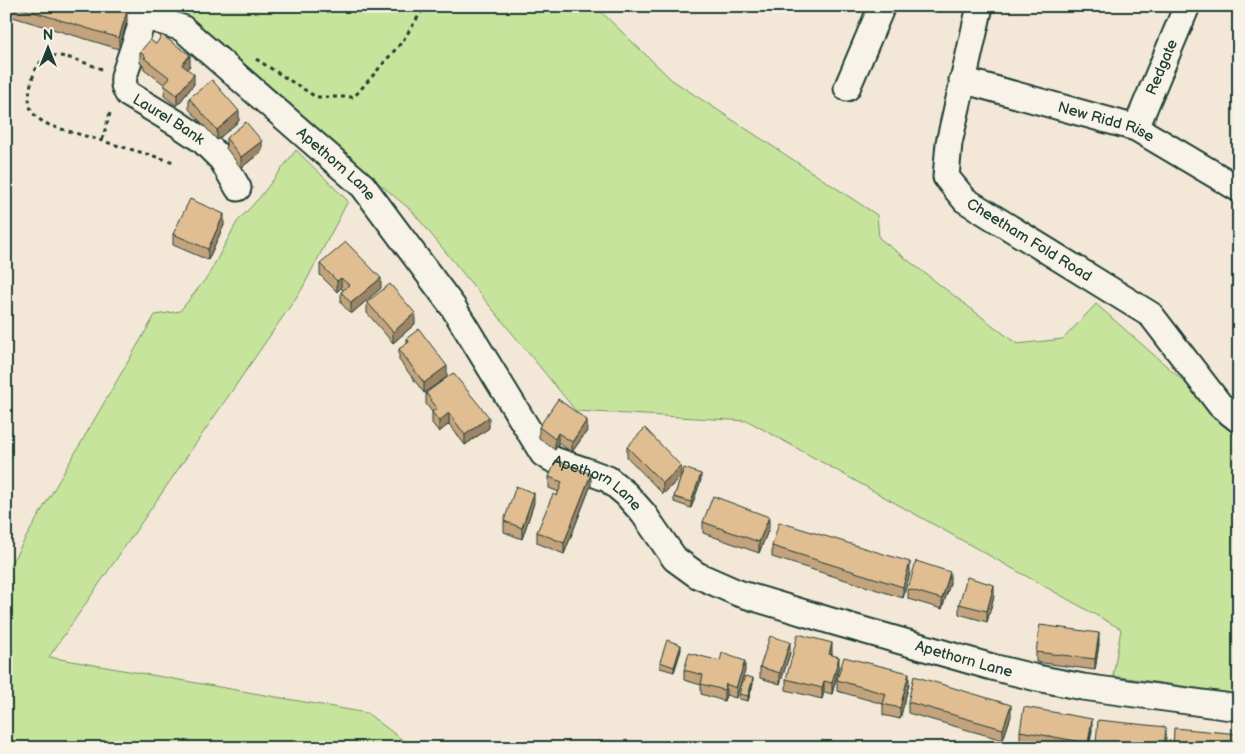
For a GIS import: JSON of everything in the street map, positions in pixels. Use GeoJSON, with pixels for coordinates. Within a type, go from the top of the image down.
{"type":"FeatureCollection","features":[{"type":"Feature","properties":{"kind":"street","name":"Apethorn Lane"},"geometry":{"type":"LineString","coordinates":[[112,6],[182,28],[363,186],[453,307],[543,454],[554,460],[608,479],[626,494],[643,513],[675,560],[697,575],[738,592],[992,667],[1082,687],[1239,708]]}},
{"type":"Feature","properties":{"kind":"street"},"geometry":{"type":"LineString","coordinates":[[847,88],[882,6]]}},
{"type":"Feature","properties":{"kind":"street","name":"Cheetham Fold Road"},"geometry":{"type":"LineString","coordinates":[[980,6],[948,143],[946,177],[965,200],[1151,315],[1220,405],[1239,420]]}},
{"type":"Feature","properties":{"kind":"street","name":"Redgate"},"geometry":{"type":"LineString","coordinates":[[1136,128],[1187,6]]}},
{"type":"Feature","properties":{"kind":"street","name":"Laurel Bank"},"geometry":{"type":"LineString","coordinates":[[144,16],[124,82],[128,94],[203,141],[222,160],[238,188]]}},
{"type":"Feature","properties":{"kind":"street","name":"New Ridd Rise"},"geometry":{"type":"LineString","coordinates":[[962,80],[1136,128],[1239,189]]}},
{"type":"Feature","properties":{"kind":"path"},"geometry":{"type":"LineString","coordinates":[[256,59],[316,97],[354,97],[402,42],[425,6]]}},
{"type":"Feature","properties":{"kind":"path"},"geometry":{"type":"LineString","coordinates":[[102,140],[111,110],[124,82],[62,56],[48,56],[39,63],[33,77],[29,96],[30,107],[41,121],[51,126],[174,162]]}},
{"type":"Feature","properties":{"kind":"green space"},"geometry":{"type":"Polygon","coordinates":[[[166,6],[595,6],[672,80],[877,215],[879,238],[1017,344],[1063,339],[1096,304],[1212,406],[1239,438],[1239,694],[1113,676],[1121,629],[748,421],[576,411],[412,211],[166,6]]]}},
{"type":"Feature","properties":{"kind":"green space"},"geometry":{"type":"Polygon","coordinates":[[[296,150],[348,201],[302,289],[49,657],[367,713],[413,748],[6,748],[6,572],[155,315],[180,311],[208,276],[237,222],[260,197],[296,150]]]}},
{"type":"Feature","properties":{"kind":"building"},"geometry":{"type":"Polygon","coordinates":[[[14,6],[112,6],[127,11],[119,38],[14,6]]]}},
{"type":"Feature","properties":{"kind":"building"},"geometry":{"type":"Polygon","coordinates":[[[162,35],[190,55],[182,65],[194,74],[177,95],[164,85],[170,78],[144,58],[146,57],[140,52],[150,40],[156,44],[162,35]]]}},
{"type":"Feature","properties":{"kind":"building"},"geometry":{"type":"Polygon","coordinates":[[[212,80],[239,111],[217,130],[189,98],[212,80]]]}},
{"type":"Feature","properties":{"kind":"building"},"geometry":{"type":"Polygon","coordinates":[[[246,122],[262,141],[241,157],[226,138],[246,122]]]}},
{"type":"Feature","properties":{"kind":"building"},"geometry":{"type":"Polygon","coordinates":[[[190,199],[224,214],[208,249],[173,234],[190,199]]]}},
{"type":"Feature","properties":{"kind":"building"},"geometry":{"type":"Polygon","coordinates":[[[346,242],[381,278],[351,303],[341,292],[349,285],[341,278],[337,281],[320,264],[346,242]]]}},
{"type":"Feature","properties":{"kind":"building"},"geometry":{"type":"Polygon","coordinates":[[[390,284],[415,313],[393,332],[367,302],[390,284]]]}},
{"type":"Feature","properties":{"kind":"building"},"geometry":{"type":"Polygon","coordinates":[[[419,329],[447,366],[424,383],[399,349],[409,342],[407,338],[419,329]]]}},
{"type":"Feature","properties":{"kind":"building"},"geometry":{"type":"Polygon","coordinates":[[[453,373],[489,417],[465,435],[449,413],[439,421],[432,412],[437,408],[426,393],[453,373]]]}},
{"type":"Feature","properties":{"kind":"building"},"geometry":{"type":"Polygon","coordinates":[[[558,399],[587,420],[572,442],[558,433],[555,439],[539,427],[558,399]]]}},
{"type":"Feature","properties":{"kind":"building"},"geometry":{"type":"Polygon","coordinates":[[[645,428],[681,466],[663,483],[627,447],[645,428]]]}},
{"type":"Feature","properties":{"kind":"building"},"geometry":{"type":"Polygon","coordinates":[[[556,460],[591,474],[564,543],[537,532],[553,494],[557,496],[562,482],[549,477],[556,460]]]}},
{"type":"Feature","properties":{"kind":"building"},"geometry":{"type":"Polygon","coordinates":[[[684,468],[701,474],[691,502],[674,497],[684,468]]]}},
{"type":"Feature","properties":{"kind":"building"},"geometry":{"type":"Polygon","coordinates":[[[516,486],[534,493],[522,528],[504,521],[516,486]]]}},
{"type":"Feature","properties":{"kind":"building"},"geometry":{"type":"Polygon","coordinates":[[[713,496],[769,517],[759,542],[703,522],[713,496]]]}},
{"type":"Feature","properties":{"kind":"building"},"geometry":{"type":"Polygon","coordinates":[[[779,522],[910,562],[903,587],[772,546],[779,522]]]}},
{"type":"Feature","properties":{"kind":"building"},"geometry":{"type":"Polygon","coordinates":[[[916,561],[950,572],[942,599],[908,589],[916,561]]]}},
{"type":"Feature","properties":{"kind":"building"},"geometry":{"type":"Polygon","coordinates":[[[967,577],[994,585],[987,611],[959,604],[967,577]]]}},
{"type":"Feature","properties":{"kind":"building"},"geometry":{"type":"Polygon","coordinates":[[[1040,625],[1099,633],[1095,659],[1036,652],[1040,625]]]}},
{"type":"Feature","properties":{"kind":"building"},"geometry":{"type":"Polygon","coordinates":[[[798,634],[832,643],[829,654],[839,657],[832,683],[824,681],[822,688],[786,679],[798,634]]]}},
{"type":"Feature","properties":{"kind":"building"},"geometry":{"type":"Polygon","coordinates":[[[770,636],[790,642],[780,673],[760,667],[770,636]]]}},
{"type":"Feature","properties":{"kind":"building"},"geometry":{"type":"Polygon","coordinates":[[[667,640],[681,645],[674,667],[660,662],[667,640]]]}},
{"type":"Feature","properties":{"kind":"building"},"geometry":{"type":"Polygon","coordinates":[[[689,653],[720,661],[722,653],[745,661],[736,688],[726,684],[724,690],[701,684],[703,675],[684,670],[689,653]]]}},
{"type":"Feature","properties":{"kind":"building"},"geometry":{"type":"Polygon","coordinates":[[[844,657],[909,673],[900,708],[883,704],[886,694],[837,680],[844,657]]]}},
{"type":"Feature","properties":{"kind":"building"},"geometry":{"type":"Polygon","coordinates":[[[745,676],[753,678],[748,696],[739,694],[745,676]]]}},
{"type":"Feature","properties":{"kind":"building"},"geometry":{"type":"Polygon","coordinates":[[[914,676],[1011,705],[1003,729],[908,702],[914,676]]]}},
{"type":"Feature","properties":{"kind":"building"},"geometry":{"type":"Polygon","coordinates":[[[1024,707],[1092,719],[1088,743],[1020,731],[1024,707]]]}},
{"type":"Feature","properties":{"kind":"building"},"geometry":{"type":"Polygon","coordinates":[[[1098,720],[1166,727],[1164,748],[1142,748],[1096,743],[1098,720]]]}},
{"type":"Feature","properties":{"kind":"building"},"geometry":{"type":"Polygon","coordinates":[[[1174,728],[1239,734],[1239,748],[1173,748],[1174,728]]]}}]}
